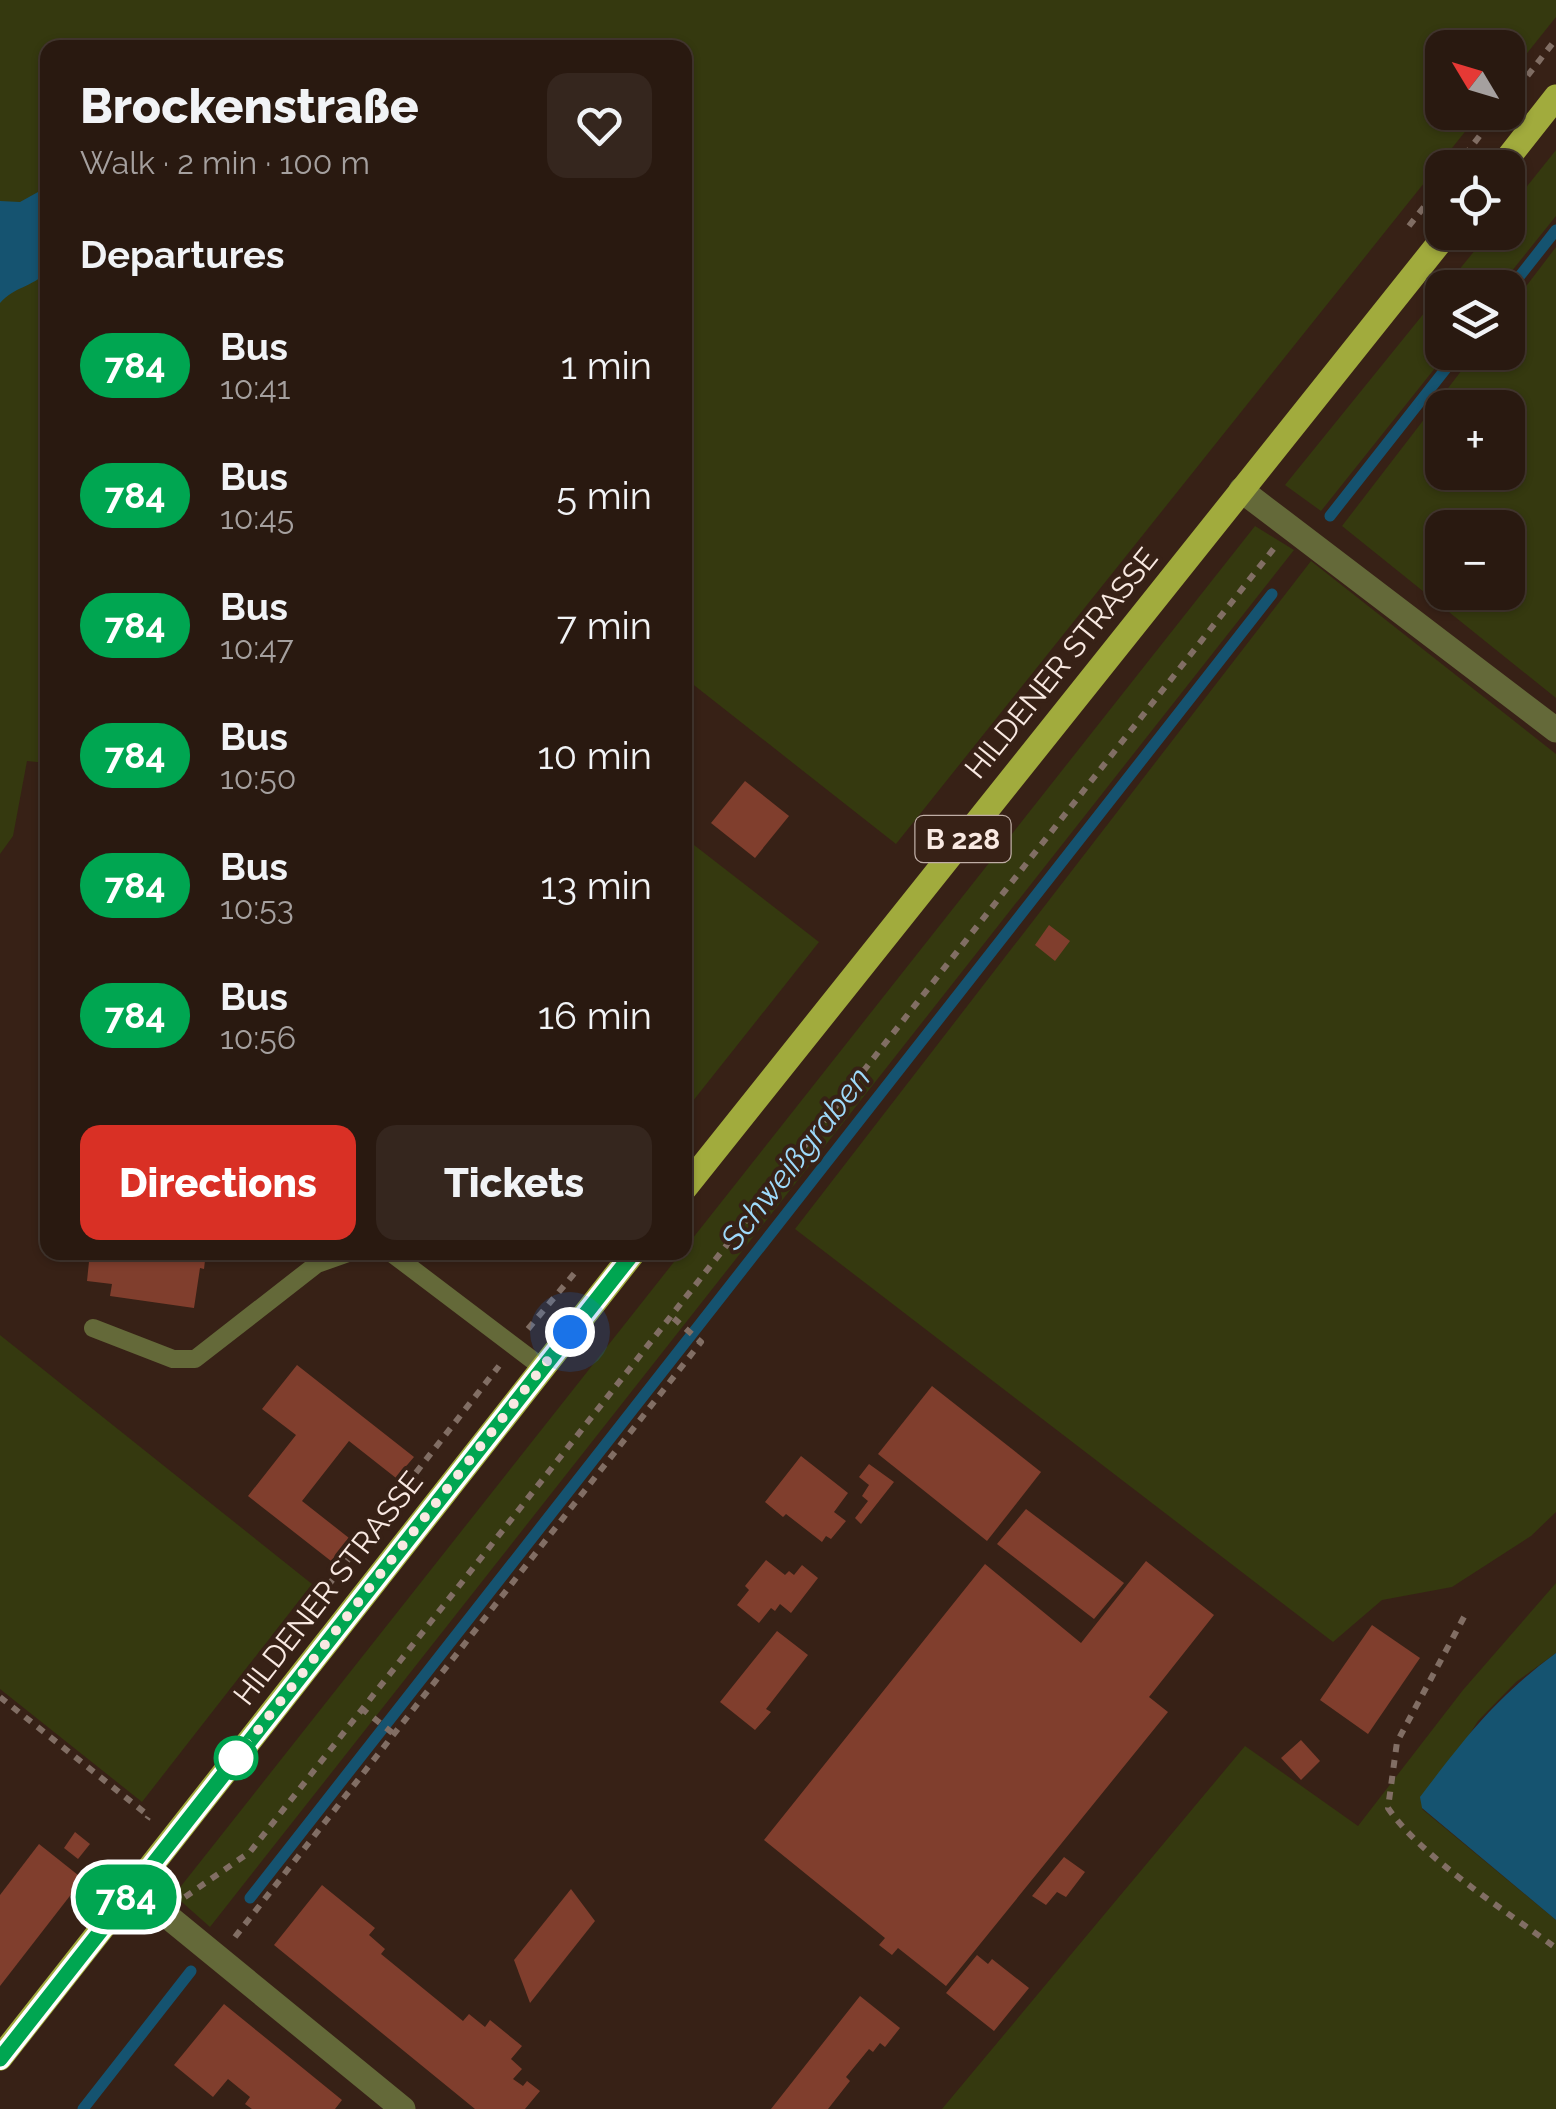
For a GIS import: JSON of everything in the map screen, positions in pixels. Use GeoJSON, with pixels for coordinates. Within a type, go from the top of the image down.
{"type":"FeatureCollection","features":[{"type":"Feature","properties":{"kind":"main road"},"geometry":{"type":"LineString","coordinates":[[1514,150],[1556,97]]}},
{"type":"Feature","properties":{"kind":"main road","name":"B 228"},"geometry":{"type":"LineString","coordinates":[[1241,490],[1434,250]]}},
{"type":"Feature","properties":{"kind":"main road","name":"HILDENER STRASSE"},"geometry":{"type":"LineString","coordinates":[[692,1179],[1241,490]]}},
{"type":"Feature","properties":{"kind":"main road","name":"HILDENER STRASSE"},"geometry":{"type":"LineString","coordinates":[[0,2058],[628,1260]]}},
{"type":"Feature","properties":{"kind":"street"},"geometry":{"type":"LineString","coordinates":[[1241,490],[1556,730]]}},
{"type":"Feature","properties":{"kind":"street"},"geometry":{"type":"LineString","coordinates":[[133,1888],[403,2109]]}},
{"type":"Feature","properties":{"kind":"lane"},"geometry":{"type":"LineString","coordinates":[[93,1328],[173,1359],[194,1359],[317,1264],[329,1260]]}},
{"type":"Feature","properties":{"kind":"lane"},"geometry":{"type":"LineString","coordinates":[[401,1260],[542,1368]]}},
{"type":"Feature","properties":{"kind":"path"},"geometry":{"type":"LineString","coordinates":[[1525,79],[1556,39]]}},
{"type":"Feature","properties":{"kind":"path"},"geometry":{"type":"LineString","coordinates":[[1469,150],[1484,130]]}},
{"type":"Feature","properties":{"kind":"path"},"geometry":{"type":"LineString","coordinates":[[163,1912],[250,1852],[1291,527]]}},
{"type":"Feature","properties":{"kind":"path"},"geometry":{"type":"LineString","coordinates":[[295,1628],[580,1266]]}},
{"type":"Feature","properties":{"kind":"path"},"geometry":{"type":"LineString","coordinates":[[218,1957],[702,1342],[669,1315]]}},
{"type":"Feature","properties":{"kind":"path"},"geometry":{"type":"LineString","coordinates":[[1464,1617],[1397,1742],[1388,1808],[1428,1851],[1556,1948]]}},
{"type":"Feature","properties":{"kind":"path"},"geometry":{"type":"LineString","coordinates":[[0,1698],[149,1816]]}},
{"type":"Feature","properties":{"kind":"path"},"geometry":{"type":"LineString","coordinates":[[361,1708],[392,1733]]}},
{"type":"Feature","properties":{"kind":"path"},"geometry":{"type":"LineString","coordinates":[[138,1830],[161,1801]]}},
{"type":"Feature","properties":{"kind":"green space"},"geometry":{"type":"Polygon","coordinates":[[[0,0],[1556,0],[1556,17],[1525,56],[1525,30],[1425,30],[1425,130],[1466,130],[1450,150],[1425,150],[1425,182],[896,844],[692,684],[692,40],[40,40],[40,762],[27,761],[13,836],[0,854],[0,0]]]}},
{"type":"Feature","properties":{"kind":"green space"},"geometry":{"type":"Polygon","coordinates":[[[1556,150],[1556,216],[1513,270],[1459,270],[1475,250],[1525,250],[1525,189],[1556,150]]]}},
{"type":"Feature","properties":{"kind":"green space"},"geometry":{"type":"Polygon","coordinates":[[[1556,247],[1556,698],[1447,610],[1525,610],[1525,510],[1425,510],[1425,593],[1342,526],[1425,418],[1425,490],[1525,490],[1525,390],[1447,390],[1462,370],[1525,370],[1525,288],[1556,247]]]}},
{"type":"Feature","properties":{"kind":"green space"},"geometry":{"type":"Polygon","coordinates":[[[1425,312],[1425,370],[1433,370],[1321,511],[1285,485],[1425,312]]]}},
{"type":"Feature","properties":{"kind":"green space"},"geometry":{"type":"Polygon","coordinates":[[[1255,526],[1294,550],[210,1927],[174,1895],[675,1260],[692,1260],[692,1239],[1255,526]]]}},
{"type":"Feature","properties":{"kind":"green space"},"geometry":{"type":"Polygon","coordinates":[[[1311,561],[1556,754],[1556,1512],[1531,1536],[1452,1587],[1382,1600],[1333,1642],[795,1229],[1311,561]]]}},
{"type":"Feature","properties":{"kind":"green space"},"geometry":{"type":"Polygon","coordinates":[[[692,843],[819,942],[692,1102],[692,843]]]}},
{"type":"Feature","properties":{"kind":"green space"},"geometry":{"type":"Polygon","coordinates":[[[0,1335],[312,1584],[142,1802],[0,1689],[0,1335]]]}},
{"type":"Feature","properties":{"kind":"green space"},"geometry":{"type":"Polygon","coordinates":[[[1556,1583],[1556,1653],[1516,1682],[1478,1721],[1422,1809],[1556,1920],[1556,2109],[942,2109],[1245,1746],[1358,1826],[1463,1690],[1556,1583]]]}},
{"type":"Feature","properties":{"kind":"water"},"geometry":{"type":"Polygon","coordinates":[[[40,191],[40,277],[0,303],[0,201],[20,202],[40,191]]]}},
{"type":"Feature","properties":{"kind":"water"},"geometry":{"type":"Polygon","coordinates":[[[1556,1653],[1556,1920],[1422,1808],[1420,1797],[1482,1720],[1515,1686],[1556,1653]]]}},
{"type":"Feature","properties":{"kind":"building"},"geometry":{"type":"Polygon","coordinates":[[[745,781],[789,816],[755,858],[711,823],[745,781]]]}},
{"type":"Feature","properties":{"kind":"building"},"geometry":{"type":"Polygon","coordinates":[[[1049,925],[1070,941],[1055,961],[1035,945],[1049,925]]]}},
{"type":"Feature","properties":{"kind":"building"},"geometry":{"type":"Polygon","coordinates":[[[89,1260],[205,1260],[204,1269],[200,1268],[194,1308],[110,1296],[112,1284],[87,1281],[89,1260]]]}},
{"type":"Feature","properties":{"kind":"building"},"geometry":{"type":"Polygon","coordinates":[[[297,1365],[414,1457],[396,1478],[349,1441],[302,1501],[349,1538],[331,1561],[248,1496],[296,1435],[262,1409],[297,1365]]]}},
{"type":"Feature","properties":{"kind":"building"},"geometry":{"type":"Polygon","coordinates":[[[932,1386],[1041,1472],[987,1541],[878,1454],[932,1386]]]}},
{"type":"Feature","properties":{"kind":"building"},"geometry":{"type":"Polygon","coordinates":[[[801,1456],[848,1493],[834,1512],[846,1521],[831,1539],[826,1536],[822,1542],[765,1502],[801,1456]]]}},
{"type":"Feature","properties":{"kind":"building"},"geometry":{"type":"Polygon","coordinates":[[[869,1464],[894,1482],[861,1524],[855,1518],[868,1501],[862,1496],[869,1485],[859,1477],[869,1464]]]}},
{"type":"Feature","properties":{"kind":"building"},"geometry":{"type":"Polygon","coordinates":[[[1026,1509],[1124,1583],[1094,1619],[997,1544],[1026,1509]]]}},
{"type":"Feature","properties":{"kind":"building"},"geometry":{"type":"Polygon","coordinates":[[[766,1560],[785,1575],[789,1571],[794,1575],[802,1565],[818,1578],[791,1613],[780,1604],[775,1611],[771,1608],[759,1623],[737,1605],[749,1590],[745,1586],[766,1560]]]}},
{"type":"Feature","properties":{"kind":"building"},"geometry":{"type":"Polygon","coordinates":[[[1146,1561],[1214,1615],[1149,1697],[1168,1712],[946,1986],[898,1948],[892,1955],[879,1945],[885,1938],[764,1840],[985,1564],[1081,1643],[1146,1561]]]}},
{"type":"Feature","properties":{"kind":"building"},"geometry":{"type":"Polygon","coordinates":[[[1372,1625],[1420,1658],[1368,1734],[1320,1700],[1372,1625]]]}},
{"type":"Feature","properties":{"kind":"building"},"geometry":{"type":"Polygon","coordinates":[[[777,1631],[808,1655],[766,1709],[771,1712],[755,1730],[720,1702],[777,1631]]]}},
{"type":"Feature","properties":{"kind":"building"},"geometry":{"type":"Polygon","coordinates":[[[1301,1740],[1320,1761],[1301,1780],[1281,1758],[1301,1740]]]}},
{"type":"Feature","properties":{"kind":"building"},"geometry":{"type":"Polygon","coordinates":[[[75,1832],[90,1844],[78,1859],[64,1848],[75,1832]]]}},
{"type":"Feature","properties":{"kind":"building"},"geometry":{"type":"Polygon","coordinates":[[[39,1844],[83,1879],[0,1986],[0,1895],[39,1844]]]}},
{"type":"Feature","properties":{"kind":"building"},"geometry":{"type":"Polygon","coordinates":[[[1064,1857],[1085,1872],[1066,1897],[1057,1892],[1046,1905],[1032,1896],[1064,1857]]]}},
{"type":"Feature","properties":{"kind":"building"},"geometry":{"type":"Polygon","coordinates":[[[322,1885],[375,1928],[369,1935],[385,1949],[381,1954],[463,2021],[469,2014],[485,2027],[490,2020],[522,2046],[511,2059],[522,2069],[513,2079],[523,2086],[527,2081],[540,2091],[525,2109],[475,2109],[274,1945],[322,1885]]]}},
{"type":"Feature","properties":{"kind":"building"},"geometry":{"type":"Polygon","coordinates":[[[571,1889],[595,1921],[530,2003],[514,1960],[571,1889]]]}},
{"type":"Feature","properties":{"kind":"building"},"geometry":{"type":"Polygon","coordinates":[[[977,1955],[988,1964],[992,1959],[1029,1988],[994,2031],[946,1993],[977,1955]]]}},
{"type":"Feature","properties":{"kind":"building"},"geometry":{"type":"Polygon","coordinates":[[[860,1996],[900,2028],[885,2047],[880,2043],[873,2052],[869,2049],[846,2077],[850,2081],[828,2109],[771,2109],[860,1996]]]}},
{"type":"Feature","properties":{"kind":"building"},"geometry":{"type":"Polygon","coordinates":[[[224,2004],[342,2100],[335,2109],[252,2109],[245,2104],[250,2097],[228,2079],[213,2097],[174,2065],[224,2004]]]}},
{"type":"Feature","properties":{"kind":"waterway","name":"Schweißgraben"},"geometry":{"type":"LineString","coordinates":[[1525,270],[1556,230]]}},
{"type":"Feature","properties":{"kind":"waterway","name":"Schweißgraben"},"geometry":{"type":"LineString","coordinates":[[1330,516],[1445,370]]}},
{"type":"Feature","properties":{"kind":"waterway","name":"Schweißgraben"},"geometry":{"type":"LineString","coordinates":[[250,1898],[1272,594]]}},
{"type":"Feature","properties":{"kind":"waterway","name":"Schweißgraben"},"geometry":{"type":"LineString","coordinates":[[83,2109],[191,1971]]}},
{"type":"Feature","properties":{"kind":"bus line","name":"784"},"geometry":{"type":"LineString","coordinates":[[0,2059],[628,1260]]}},
{"type":"Feature","properties":{"kind":"route"},"geometry":{"type":"LineString","coordinates":[[236,1758],[570,1332]]}}]}
